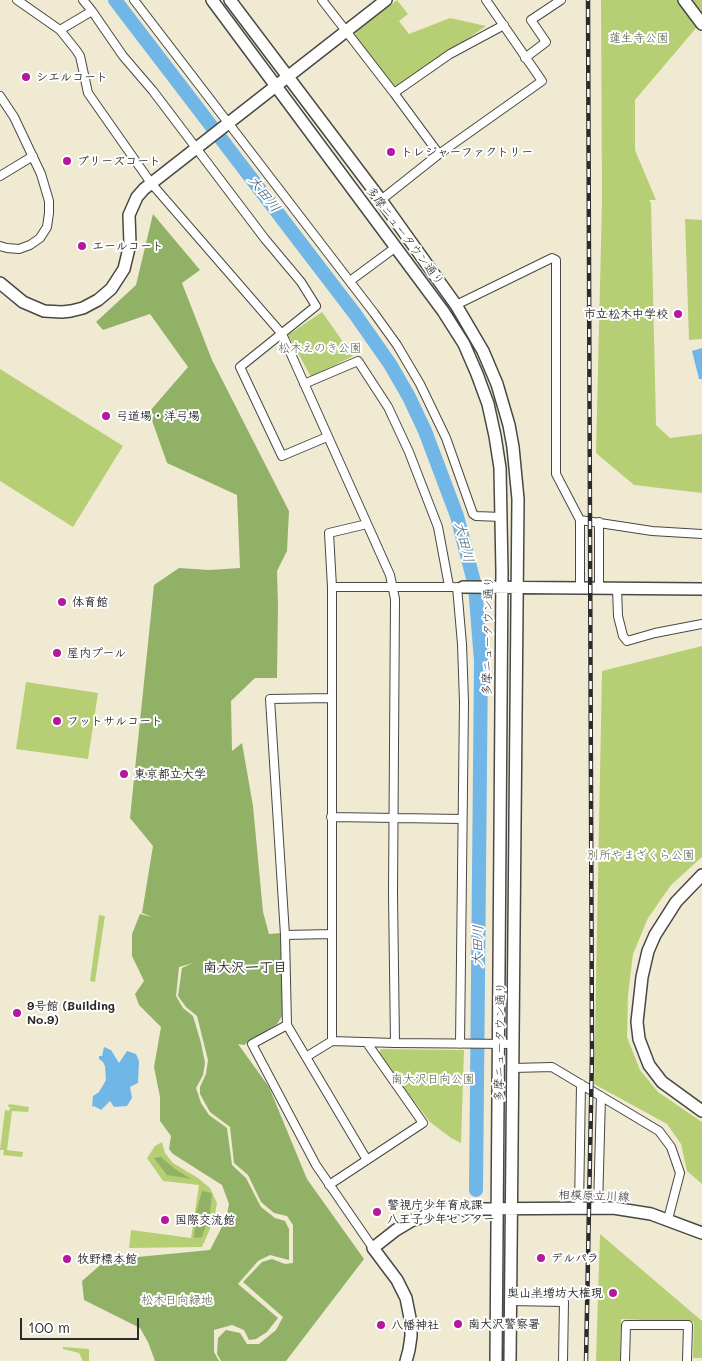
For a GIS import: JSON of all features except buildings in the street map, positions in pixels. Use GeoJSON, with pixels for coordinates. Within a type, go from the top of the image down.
{"type":"FeatureCollection","features":[{"type":"Feature","properties":{"kind":"main road","name":"多摩ニュータウン通り"},"geometry":{"type":"LineString","coordinates":[[212,0],[443,311],[464,344],[477,374],[488,404],[495,436],[500,468],[502,517],[496,1361]]}},
{"type":"Feature","properties":{"kind":"main road","name":"多摩ニュータウン通り"},"geometry":{"type":"LineString","coordinates":[[230,0],[456,305],[483,350],[497,384],[509,424],[518,499],[510,1361]]}},
{"type":"Feature","properties":{"kind":"main road"},"geometry":{"type":"LineString","coordinates":[[0,283],[23,302],[44,311],[70,311],[83,308],[98,300],[111,289],[124,270],[130,244],[129,221],[131,208],[140,193],[151,182],[386,0]]}},
{"type":"Feature","properties":{"kind":"main road"},"geometry":{"type":"LineString","coordinates":[[684,0],[700,22]]}},
{"type":"Feature","properties":{"kind":"main road"},"geometry":{"type":"LineString","coordinates":[[456,587],[702,589]]}},
{"type":"Feature","properties":{"kind":"main road"},"geometry":{"type":"LineString","coordinates":[[702,875],[676,902],[648,951],[643,972],[637,1022],[639,1039],[649,1065],[662,1082],[702,1111]]}},
{"type":"Feature","properties":{"kind":"main road","name":"相模原立川線"},"geometry":{"type":"LineString","coordinates":[[373,1248],[396,1230],[426,1215],[455,1209],[598,1208],[635,1210],[668,1219],[702,1233]]}},
{"type":"Feature","properties":{"kind":"main road"},"geometry":{"type":"LineString","coordinates":[[373,1248],[397,1280],[406,1298],[411,1329],[406,1361]]}},
{"type":"Feature","properties":{"kind":"street"},"geometry":{"type":"LineString","coordinates":[[17,0],[60,30],[80,56],[88,93],[151,182],[282,334],[394,586],[395,1043]]}},
{"type":"Feature","properties":{"kind":"street"},"geometry":{"type":"LineString","coordinates":[[83,0],[123,56],[153,91],[265,239],[301,282],[316,306],[240,368],[282,456],[327,436]]}},
{"type":"Feature","properties":{"kind":"street"},"geometry":{"type":"LineString","coordinates":[[134,0],[224,125],[350,281],[396,345],[420,384],[450,447],[473,514],[476,516],[502,517]]}},
{"type":"Feature","properties":{"kind":"street"},"geometry":{"type":"LineString","coordinates":[[322,0],[439,154]]}},
{"type":"Feature","properties":{"kind":"street"},"geometry":{"type":"LineString","coordinates":[[380,200],[439,154],[542,82],[486,0]]}},
{"type":"Feature","properties":{"kind":"street"},"geometry":{"type":"LineString","coordinates":[[524,58],[546,42],[531,20],[560,0]]}},
{"type":"Feature","properties":{"kind":"street"},"geometry":{"type":"LineString","coordinates":[[60,30],[92,11]]}},
{"type":"Feature","properties":{"kind":"street"},"geometry":{"type":"LineString","coordinates":[[394,93],[450,54],[504,25]]}},
{"type":"Feature","properties":{"kind":"street"},"geometry":{"type":"LineString","coordinates":[[0,96],[14,117],[33,156],[41,174],[49,201],[47,227],[40,238],[30,245],[19,249],[0,246]]}},
{"type":"Feature","properties":{"kind":"street"},"geometry":{"type":"LineString","coordinates":[[0,176],[33,156]]}},
{"type":"Feature","properties":{"kind":"street"},"geometry":{"type":"LineString","coordinates":[[350,281],[396,247]]}},
{"type":"Feature","properties":{"kind":"street"},"geometry":{"type":"LineString","coordinates":[[456,305],[552,258],[556,260],[556,474],[580,520],[580,587]]}},
{"type":"Feature","properties":{"kind":"street"},"geometry":{"type":"LineString","coordinates":[[304,384],[358,361],[388,407],[409,452],[438,527],[456,587],[462,644],[464,693],[462,819],[463,1044]]}},
{"type":"Feature","properties":{"kind":"street"},"geometry":{"type":"LineString","coordinates":[[580,520],[652,531],[702,534]]}},
{"type":"Feature","properties":{"kind":"street"},"geometry":{"type":"LineString","coordinates":[[599,522],[599,588]]}},
{"type":"Feature","properties":{"kind":"street"},"geometry":{"type":"LineString","coordinates":[[332,1041],[332,586],[329,533],[367,524]]}},
{"type":"Feature","properties":{"kind":"street"},"geometry":{"type":"LineString","coordinates":[[332,586],[456,587]]}},
{"type":"Feature","properties":{"kind":"street"},"geometry":{"type":"LineString","coordinates":[[617,588],[618,616],[623,636],[627,641],[655,633],[702,624]]}},
{"type":"Feature","properties":{"kind":"street"},"geometry":{"type":"LineString","coordinates":[[331,698],[270,698],[285,935],[287,1025],[367,1160]]}},
{"type":"Feature","properties":{"kind":"street"},"geometry":{"type":"LineString","coordinates":[[331,817],[462,819]]}},
{"type":"Feature","properties":{"kind":"street"},"geometry":{"type":"LineString","coordinates":[[285,935],[331,934]]}},
{"type":"Feature","properties":{"kind":"street"},"geometry":{"type":"LineString","coordinates":[[287,1025],[252,1044],[316,1165],[373,1248]]}},
{"type":"Feature","properties":{"kind":"street"},"geometry":{"type":"LineString","coordinates":[[306,1057],[332,1041],[513,1044]]}},
{"type":"Feature","properties":{"kind":"street"},"geometry":{"type":"LineString","coordinates":[[329,1185],[422,1124],[367,1043]]}},
{"type":"Feature","properties":{"kind":"street"},"geometry":{"type":"LineString","coordinates":[[513,1068],[552,1067],[660,1131],[671,1147],[680,1173],[668,1219]]}},
{"type":"Feature","properties":{"kind":"street"},"geometry":{"type":"LineString","coordinates":[[579,1208],[582,1084]]}},
{"type":"Feature","properties":{"kind":"street"},"geometry":{"type":"LineString","coordinates":[[598,1208],[601,1096]]}},
{"type":"Feature","properties":{"kind":"street"},"geometry":{"type":"LineString","coordinates":[[510,1301],[564,1302],[562,1361]]}},
{"type":"Feature","properties":{"kind":"street"},"geometry":{"type":"LineString","coordinates":[[625,1361],[626,1325],[688,1326],[687,1361]]}},
{"type":"Feature","properties":{"kind":"green space"},"geometry":{"type":"Polygon","coordinates":[[[397,0],[408,14],[399,21],[409,34],[450,18],[486,26],[395,90],[355,38],[356,32],[397,0]]]}},
{"type":"Feature","properties":{"kind":"green space","name":"蓮生寺公園"},"geometry":{"type":"Polygon","coordinates":[[[601,0],[702,0],[702,21],[635,100],[635,150],[656,200],[649,200],[651,203],[656,425],[670,438],[702,434],[702,493],[634,485],[596,453],[602,201],[601,0]]]}},
{"type":"Feature","properties":{"kind":"green space","name":"松木日向緑地"},"geometry":{"type":"Polygon","coordinates":[[[153,214],[200,270],[182,283],[212,360],[289,511],[287,551],[277,571],[277,678],[255,678],[231,701],[232,751],[242,743],[253,806],[263,912],[269,934],[282,933],[282,1016],[277,1024],[244,1045],[238,1044],[269,1087],[307,1179],[364,1259],[286,1361],[221,1361],[217,1354],[218,1338],[226,1330],[240,1333],[247,1344],[259,1344],[276,1330],[283,1317],[243,1282],[262,1262],[272,1259],[285,1264],[293,1263],[293,1225],[287,1216],[274,1213],[261,1202],[248,1175],[234,1163],[230,1127],[210,1112],[200,1094],[200,1087],[206,1074],[208,1060],[197,1016],[186,1007],[178,996],[182,968],[193,963],[179,967],[176,996],[183,1008],[193,1016],[201,1043],[205,1063],[203,1075],[196,1088],[201,1103],[209,1115],[227,1128],[232,1165],[246,1178],[261,1207],[275,1218],[285,1221],[289,1229],[289,1260],[270,1255],[258,1261],[238,1284],[278,1318],[267,1332],[256,1339],[249,1340],[244,1330],[232,1325],[214,1330],[214,1352],[219,1361],[155,1361],[140,1328],[84,1300],[82,1281],[106,1260],[210,1250],[226,1219],[229,1204],[222,1185],[173,1154],[169,1149],[171,1136],[160,1121],[160,1097],[154,1067],[161,1027],[139,1005],[135,994],[144,981],[132,956],[132,934],[140,914],[152,917],[142,913],[153,846],[130,818],[154,585],[179,568],[209,570],[240,568],[237,495],[167,463],[149,412],[188,367],[150,314],[103,330],[96,322],[136,285],[153,214]]]}},
{"type":"Feature","properties":{"kind":"green space"},"geometry":{"type":"Polygon","coordinates":[[[685,219],[702,220],[702,339],[689,340],[685,219]]]}},
{"type":"Feature","properties":{"kind":"green space","name":"松木えのき公園"},"geometry":{"type":"Polygon","coordinates":[[[322,312],[353,356],[311,377],[288,335],[322,312]]]}},
{"type":"Feature","properties":{"kind":"green space"},"geometry":{"type":"Polygon","coordinates":[[[0,369],[123,446],[73,527],[0,481],[0,369]]]}},
{"type":"Feature","properties":{"kind":"green space","name":"別所やまざくら公園"},"geometry":{"type":"Polygon","coordinates":[[[702,646],[702,857],[671,885],[648,918],[633,954],[628,995],[627,1037],[640,1070],[658,1092],[702,1122],[702,1184],[687,1171],[681,1144],[667,1124],[594,1084],[602,671],[702,646]]]}},
{"type":"Feature","properties":{"kind":"green space","name":"フットサルコート"},"geometry":{"type":"Polygon","coordinates":[[[26,682],[98,693],[88,759],[16,749],[26,682]]]}},
{"type":"Feature","properties":{"kind":"green space"},"geometry":{"type":"Polygon","coordinates":[[[99,915],[105,916],[95,982],[90,981],[99,915]]]}},
{"type":"Feature","properties":{"kind":"green space","name":"南大沢日向公園"},"geometry":{"type":"Polygon","coordinates":[[[381,1049],[464,1050],[461,1143],[430,1122],[378,1054],[381,1049]]]}},
{"type":"Feature","properties":{"kind":"green space"},"geometry":{"type":"Polygon","coordinates":[[[9,1104],[29,1107],[28,1112],[12,1111],[7,1150],[23,1152],[22,1157],[3,1155],[4,1150],[0,1150],[5,1110],[9,1111],[10,1108],[14,1108],[8,1107],[9,1104]]]}},
{"type":"Feature","properties":{"kind":"green space"},"geometry":{"type":"Polygon","coordinates":[[[162,1142],[165,1153],[173,1163],[198,1178],[210,1188],[217,1203],[214,1220],[202,1247],[129,1248],[131,1230],[191,1238],[199,1185],[163,1181],[147,1158],[155,1146],[162,1142]]]}},
{"type":"Feature","properties":{"kind":"green space"},"geometry":{"type":"Polygon","coordinates":[[[161,1157],[191,1179],[167,1175],[154,1158],[161,1157]]]}},
{"type":"Feature","properties":{"kind":"green space"},"geometry":{"type":"Polygon","coordinates":[[[202,1191],[212,1193],[210,1213],[202,1237],[194,1238],[196,1213],[202,1191]]]}},
{"type":"Feature","properties":{"kind":"green space"},"geometry":{"type":"Polygon","coordinates":[[[600,1234],[702,1321],[702,1358],[693,1358],[694,1322],[621,1319],[620,1361],[596,1361],[600,1234]]]}},
{"type":"Feature","properties":{"kind":"green space"},"geometry":{"type":"Polygon","coordinates":[[[63,1347],[89,1349],[89,1361],[83,1361],[79,1353],[63,1349],[63,1347]]]}},
{"type":"Feature","properties":{"kind":"water"},"geometry":{"type":"Polygon","coordinates":[[[702,348],[702,379],[699,379],[692,351],[702,348]]]}},
{"type":"Feature","properties":{"kind":"water"},"geometry":{"type":"Polygon","coordinates":[[[104,1047],[111,1050],[119,1063],[127,1051],[136,1054],[139,1061],[138,1083],[130,1087],[132,1098],[127,1106],[114,1107],[110,1101],[101,1110],[94,1106],[92,1107],[93,1096],[99,1092],[106,1080],[105,1066],[99,1059],[99,1056],[102,1056],[104,1047]]]}},
{"type":"Feature","properties":{"kind":"waterway","name":"大田川"},"geometry":{"type":"LineString","coordinates":[[115,0],[355,314],[390,364],[409,397],[425,431],[457,516],[475,586],[481,661],[476,1190]]}},
{"type":"Feature","properties":{"kind":"railway"},"geometry":{"type":"LineString","coordinates":[[586,1361],[592,1054],[588,0]]}},
{"type":"Feature","properties":{"kind":"place","name":"シエルコート"},"geometry":{"type":"Point","coordinates":[26,77]}},
{"type":"Feature","properties":{"kind":"place","name":"トレジャーファクトリー"},"geometry":{"type":"Point","coordinates":[391,152]}},
{"type":"Feature","properties":{"kind":"place","name":"ブリーズコート"},"geometry":{"type":"Point","coordinates":[67,161]}},
{"type":"Feature","properties":{"kind":"place","name":"エールコート"},"geometry":{"type":"Point","coordinates":[82,246]}},
{"type":"Feature","properties":{"kind":"place","name":"市立松木中学校"},"geometry":{"type":"Point","coordinates":[678,314]}},
{"type":"Feature","properties":{"kind":"place","name":"弓道場・洋弓場"},"geometry":{"type":"Point","coordinates":[106,416]}},
{"type":"Feature","properties":{"kind":"place","name":"体育館"},"geometry":{"type":"Point","coordinates":[62,602]}},
{"type":"Feature","properties":{"kind":"place","name":"屋内プール"},"geometry":{"type":"Point","coordinates":[57,653]}},
{"type":"Feature","properties":{"kind":"place","name":"フットサルコート"},"geometry":{"type":"Point","coordinates":[57,721]}},
{"type":"Feature","properties":{"kind":"place","name":"東京都立大学"},"geometry":{"type":"Point","coordinates":[124,774]}},
{"type":"Feature","properties":{"kind":"place","name":"9号館 (Building No.9)"},"geometry":{"type":"Point","coordinates":[17,1013]}},
{"type":"Feature","properties":{"kind":"place","name":"警視庁少年育成課 八王子少年センター"},"geometry":{"type":"Point","coordinates":[377,1212]}},
{"type":"Feature","properties":{"kind":"place","name":"国際交流館"},"geometry":{"type":"Point","coordinates":[165,1220]}},
{"type":"Feature","properties":{"kind":"place","name":"デルパラ"},"geometry":{"type":"Point","coordinates":[541,1258]}},
{"type":"Feature","properties":{"kind":"place","name":"牧野標本館"},"geometry":{"type":"Point","coordinates":[67,1259]}},
{"type":"Feature","properties":{"kind":"place","name":"奥山半増坊大権現"},"geometry":{"type":"Point","coordinates":[613,1293]}},
{"type":"Feature","properties":{"kind":"place","name":"南大沢警察署"},"geometry":{"type":"Point","coordinates":[458,1324]}},
{"type":"Feature","properties":{"kind":"place","name":"八幡神社"},"geometry":{"type":"Point","coordinates":[381,1325]}},
{"type":"Feature","properties":{"kind":"district","name":"南大沢一丁目"},"geometry":{"type":"Point","coordinates":[245,968]}}]}
